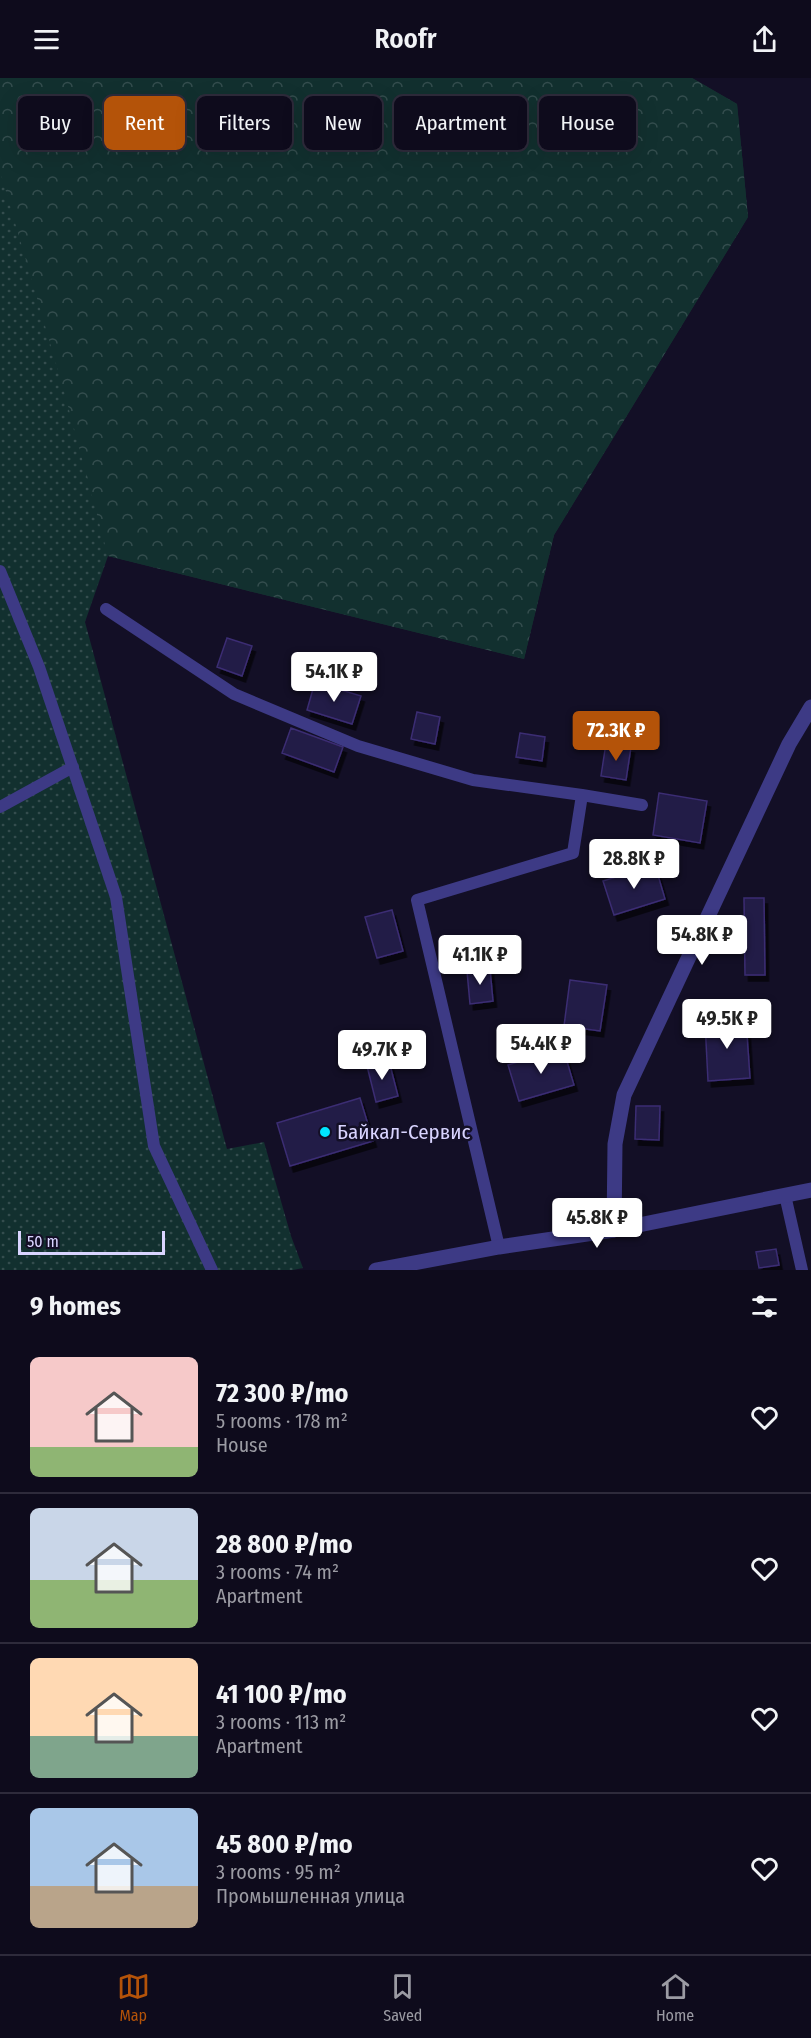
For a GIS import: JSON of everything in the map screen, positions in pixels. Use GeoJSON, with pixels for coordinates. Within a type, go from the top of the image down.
{"type":"FeatureCollection","features":[{"type":"Feature","properties":{"kind":"street"},"geometry":{"type":"LineString","coordinates":[[614,1230],[615,1144],[624,1095],[789,744],[811,707]]}},
{"type":"Feature","properties":{"kind":"street"},"geometry":{"type":"LineString","coordinates":[[376,1270],[499,1246],[614,1230],[811,1190]]}},
{"type":"Feature","properties":{"kind":"lane"},"geometry":{"type":"LineString","coordinates":[[0,571],[39,667],[116,897],[154,1146],[213,1270]]}},
{"type":"Feature","properties":{"kind":"lane"},"geometry":{"type":"LineString","coordinates":[[106,609],[234,694],[358,746],[473,780],[642,805]]}},
{"type":"Feature","properties":{"kind":"lane"},"geometry":{"type":"LineString","coordinates":[[0,807],[73,767]]}},
{"type":"Feature","properties":{"kind":"lane"},"geometry":{"type":"LineString","coordinates":[[499,1246],[417,900],[573,853],[582,795]]}},
{"type":"Feature","properties":{"kind":"lane"},"geometry":{"type":"LineString","coordinates":[[785,1195],[802,1270]]}},
{"type":"Feature","properties":{"kind":"green space"},"geometry":{"type":"Polygon","coordinates":[[[0,78],[692,78],[737,104],[748,217],[554,535],[524,659],[108,556],[85,622],[227,1149],[264,1142],[291,1236],[303,1268],[293,1270],[0,1270],[0,78]]]}},
{"type":"Feature","properties":{"kind":"green space"},"geometry":{"type":"Polygon","coordinates":[[[0,78],[692,78],[737,104],[748,217],[554,535],[524,659],[108,556],[64,391],[0,171],[0,78]]]}},
{"type":"Feature","properties":{"kind":"building"},"geometry":{"type":"Polygon","coordinates":[[[227,638],[252,646],[242,676],[217,667],[227,638]]]}},
{"type":"Feature","properties":{"kind":"building"},"geometry":{"type":"Polygon","coordinates":[[[315,682],[361,696],[352,724],[307,710],[315,682]]]}},
{"type":"Feature","properties":{"kind":"building"},"geometry":{"type":"Polygon","coordinates":[[[417,712],[440,717],[435,744],[411,739],[417,712]]]}},
{"type":"Feature","properties":{"kind":"building"},"geometry":{"type":"Polygon","coordinates":[[[291,728],[343,747],[334,772],[282,753],[291,728]]]}},
{"type":"Feature","properties":{"kind":"building"},"geometry":{"type":"Polygon","coordinates":[[[520,733],[545,737],[542,761],[516,757],[520,733]]]}},
{"type":"Feature","properties":{"kind":"building"},"geometry":{"type":"Polygon","coordinates":[[[606,743],[631,747],[626,780],[601,776],[606,743]]]}},
{"type":"Feature","properties":{"kind":"building"},"geometry":{"type":"Polygon","coordinates":[[[659,793],[707,801],[700,843],[653,835],[659,793]]]}},
{"type":"Feature","properties":{"kind":"building"},"geometry":{"type":"Polygon","coordinates":[[[655,865],[665,899],[614,915],[603,881],[655,865]]]}},
{"type":"Feature","properties":{"kind":"building"},"geometry":{"type":"Polygon","coordinates":[[[744,898],[764,898],[765,975],[745,975],[744,898]]]}},
{"type":"Feature","properties":{"kind":"building"},"geometry":{"type":"Polygon","coordinates":[[[392,910],[403,951],[377,958],[365,917],[392,910]]]}},
{"type":"Feature","properties":{"kind":"building"},"geometry":{"type":"Polygon","coordinates":[[[490,969],[493,1001],[470,1004],[467,971],[490,969]]]}},
{"type":"Feature","properties":{"kind":"building"},"geometry":{"type":"Polygon","coordinates":[[[570,980],[607,985],[600,1031],[564,1026],[570,980]]]}},
{"type":"Feature","properties":{"kind":"building"},"geometry":{"type":"Polygon","coordinates":[[[746,1020],[750,1078],[708,1081],[705,1022],[746,1020]]]}},
{"type":"Feature","properties":{"kind":"building","name":"Байкал-Сервис"},"geometry":{"type":"Polygon","coordinates":[[[563,1048],[574,1085],[519,1101],[508,1065],[563,1048]]]}},
{"type":"Feature","properties":{"kind":"building"},"geometry":{"type":"Polygon","coordinates":[[[389,1061],[398,1096],[376,1102],[367,1066],[389,1061]]]}},
{"type":"Feature","properties":{"kind":"building","name":"Байкал-Сервис"},"geometry":{"type":"Polygon","coordinates":[[[360,1098],[373,1141],[290,1166],[277,1123],[360,1098]]]}},
{"type":"Feature","properties":{"kind":"building"},"geometry":{"type":"Polygon","coordinates":[[[636,1106],[660,1106],[659,1140],[635,1139],[636,1106]]]}},
{"type":"Feature","properties":{"kind":"building"},"geometry":{"type":"Polygon","coordinates":[[[776,1249],[779,1265],[759,1268],[756,1252],[776,1249]]]}},
{"type":"Feature","properties":{"kind":"place","name":"Байкал-Сервис"},"geometry":{"type":"Point","coordinates":[325,1132]}}]}
